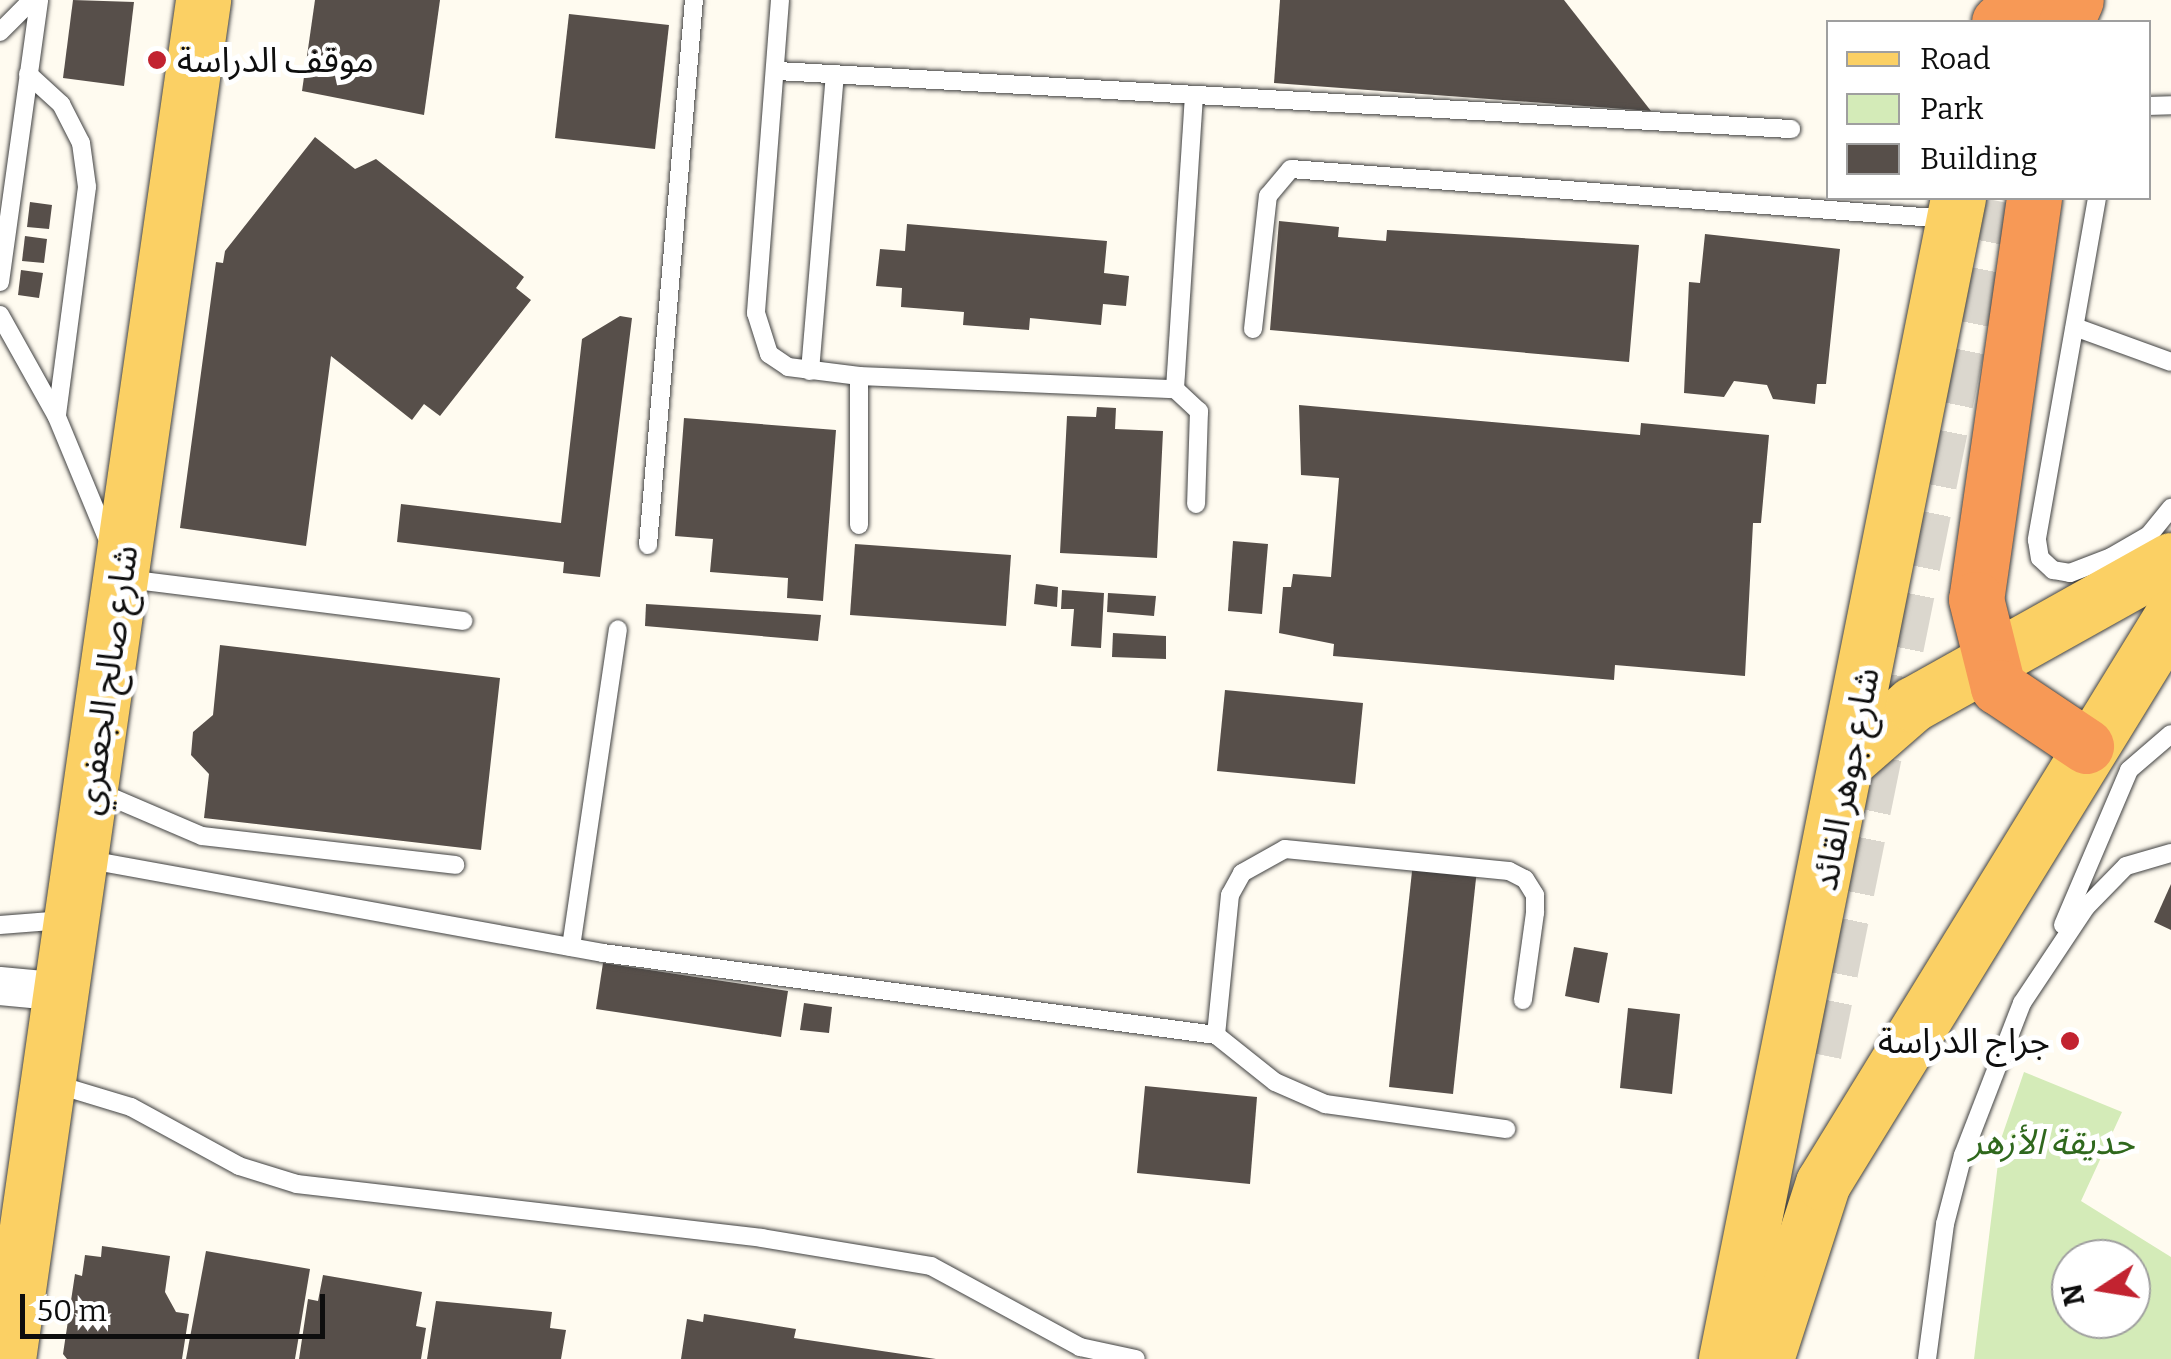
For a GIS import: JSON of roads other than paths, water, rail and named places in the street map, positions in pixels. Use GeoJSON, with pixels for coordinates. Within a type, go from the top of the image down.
{"type":"FeatureCollection","features":[{"type":"Feature","properties":{"kind":"highway"},"geometry":{"type":"LineString","coordinates":[[2012,20],[2062,12]]}},
{"type":"Feature","properties":{"kind":"highway"},"geometry":{"type":"LineString","coordinates":[[2034,200],[1976,599],[1998,687],[2086,746]]}},
{"type":"Feature","properties":{"kind":"main road","name":"شارع صالح الجعفري"},"geometry":{"type":"LineString","coordinates":[[8,1359],[64,992],[203,0]]}},
{"type":"Feature","properties":{"kind":"main road","name":"شارع جوهر القائد"},"geometry":{"type":"LineString","coordinates":[[1766,1359],[1768,1274],[1851,758],[1957,208]]}},
{"type":"Feature","properties":{"kind":"main road"},"geometry":{"type":"LineString","coordinates":[[1851,758],[1913,704],[1988,658],[2171,560]]}},
{"type":"Feature","properties":{"kind":"main road","name":"شارع جوهر القائد"},"geometry":{"type":"LineString","coordinates":[[1726,1359],[1768,1274],[2086,746],[2171,617]]}},
{"type":"Feature","properties":{"kind":"street"},"geometry":{"type":"LineString","coordinates":[[0,986],[64,992]]}},
{"type":"Feature","properties":{"kind":"lane"},"geometry":{"type":"LineString","coordinates":[[0,32],[35,0]]}},
{"type":"Feature","properties":{"kind":"lane"},"geometry":{"type":"LineString","coordinates":[[0,282],[35,0]]}},
{"type":"Feature","properties":{"kind":"lane"},"geometry":{"type":"LineString","coordinates":[[648,545],[694,0]]}},
{"type":"Feature","properties":{"kind":"lane"},"geometry":{"type":"LineString","coordinates":[[780,0],[758,335],[769,354],[810,371],[860,376],[1174,389],[1198,411],[1196,504]]}},
{"type":"Feature","properties":{"kind":"lane"},"geometry":{"type":"LineString","coordinates":[[778,72],[1791,129]]}},
{"type":"Feature","properties":{"kind":"lane"},"geometry":{"type":"LineString","coordinates":[[28,74],[61,104],[81,143],[87,187],[57,417]]}},
{"type":"Feature","properties":{"kind":"lane"},"geometry":{"type":"LineString","coordinates":[[810,371],[835,76]]}},
{"type":"Feature","properties":{"kind":"lane"},"geometry":{"type":"LineString","coordinates":[[1174,389],[1194,96]]}},
{"type":"Feature","properties":{"kind":"lane"},"geometry":{"type":"LineString","coordinates":[[1253,328],[1268,196],[1291,169],[1957,208]]}},
{"type":"Feature","properties":{"kind":"lane"},"geometry":{"type":"LineString","coordinates":[[2097,200],[2037,540],[2040,558],[2053,570],[2070,572],[2111,557],[2149,535],[2171,508]]}},
{"type":"Feature","properties":{"kind":"lane"},"geometry":{"type":"LineString","coordinates":[[0,315],[57,417],[121,578],[464,621]]}},
{"type":"Feature","properties":{"kind":"lane"},"geometry":{"type":"LineString","coordinates":[[2074,327],[2171,362]]}},
{"type":"Feature","properties":{"kind":"lane"},"geometry":{"type":"LineString","coordinates":[[860,376],[860,524]]}},
{"type":"Feature","properties":{"kind":"lane"},"geometry":{"type":"LineString","coordinates":[[571,947],[618,629]]}},
{"type":"Feature","properties":{"kind":"lane"},"geometry":{"type":"LineString","coordinates":[[1927,1359],[1945,1224],[1962,1156],[1999,1052],[2052,953],[2129,770],[2171,734]]}},
{"type":"Feature","properties":{"kind":"lane"},"geometry":{"type":"LineString","coordinates":[[92,789],[202,836],[455,865]]}},
{"type":"Feature","properties":{"kind":"lane"},"geometry":{"type":"LineString","coordinates":[[1216,1034],[1230,895],[1252,865],[1286,849],[1509,872],[1525,880],[1535,895],[1523,1000]]}},
{"type":"Feature","properties":{"kind":"lane"},"geometry":{"type":"LineString","coordinates":[[2052,953],[2126,866],[2171,853]]}},
{"type":"Feature","properties":{"kind":"lane"},"geometry":{"type":"LineString","coordinates":[[82,859],[571,947],[1216,1034],[1276,1082],[1325,1104],[1506,1129]]}},
{"type":"Feature","properties":{"kind":"lane"},"geometry":{"type":"LineString","coordinates":[[0,925],[74,919]]}},
{"type":"Feature","properties":{"kind":"lane"},"geometry":{"type":"LineString","coordinates":[[50,1082],[131,1107],[238,1166],[297,1184],[762,1238],[932,1266],[1080,1346],[1136,1359]]}},
{"type":"Feature","properties":{"kind":"tunnel"},"geometry":{"type":"LineString","coordinates":[[1814,1053],[1987,200]]}},
{"type":"Feature","properties":{"kind":"place","name":"موقف الدراسة"},"geometry":{"type":"Point","coordinates":[157,60]}},
{"type":"Feature","properties":{"kind":"place","name":"جراج الدراسة"},"geometry":{"type":"Point","coordinates":[2070,1041]}},
{"type":"Feature","properties":{"kind":"park label","name":"حديقة الأزهر"},"geometry":{"type":"Point","coordinates":[2052,1142]}}]}
